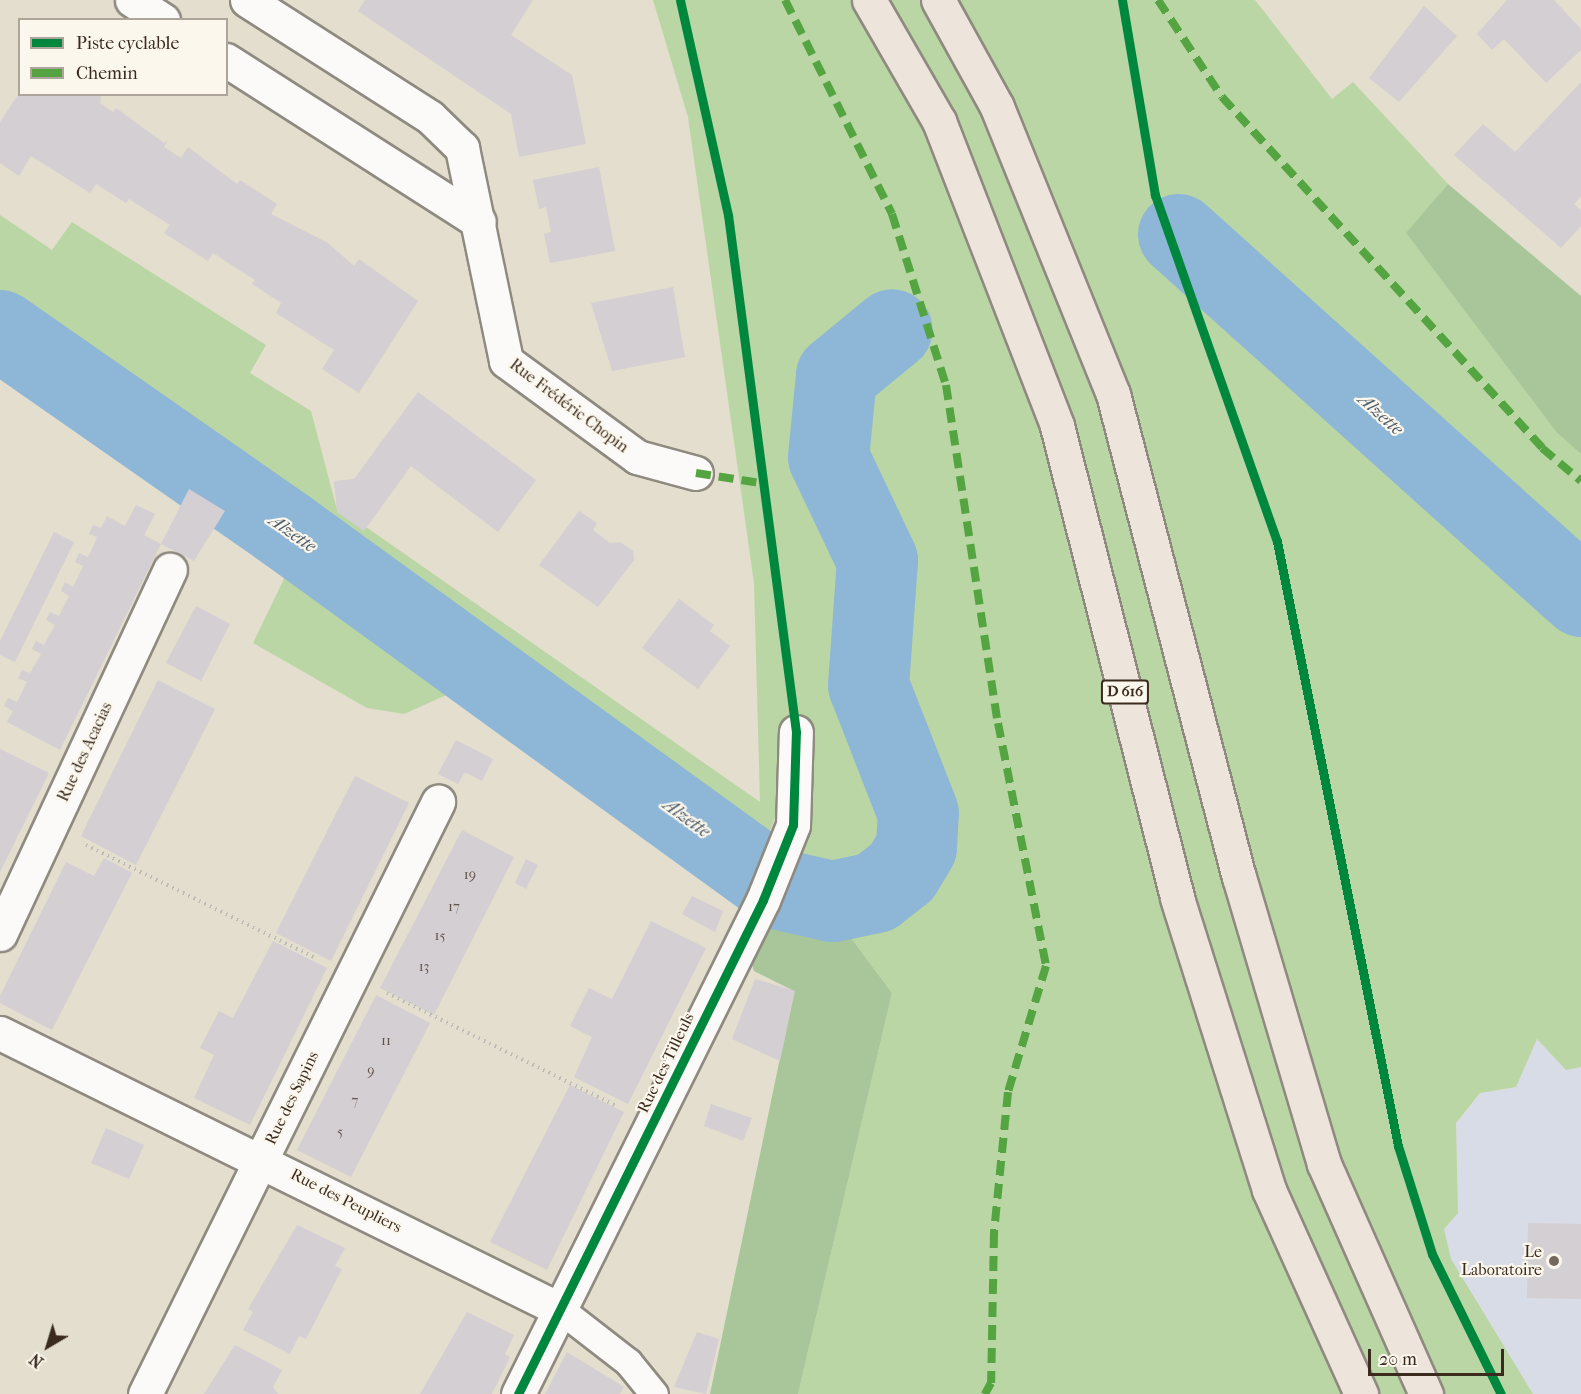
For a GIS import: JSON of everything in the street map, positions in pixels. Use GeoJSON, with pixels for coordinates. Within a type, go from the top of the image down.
{"type":"FeatureCollection","features":[{"type":"Feature","properties":{"kind":"main road","name":"D 616"},"geometry":{"type":"LineString","coordinates":[[868,0],[939,121],[1057,426],[1181,909],[1269,1190],[1361,1394]]}},
{"type":"Feature","properties":{"kind":"main road"},"geometry":{"type":"LineString","coordinates":[[938,0],[997,107],[1113,394],[1239,877],[1324,1164],[1426,1394]]}},
{"type":"Feature","properties":{"kind":"street"},"geometry":{"type":"LineString","coordinates":[[132,0],[160,18]]}},
{"type":"Feature","properties":{"kind":"street","name":"Rue Frédéric Chopin"},"geometry":{"type":"LineString","coordinates":[[247,0],[438,125],[462,148],[506,361],[637,457],[696,472]]}},
{"type":"Feature","properties":{"kind":"street"},"geometry":{"type":"LineString","coordinates":[[228,61],[479,222]]}},
{"type":"Feature","properties":{"kind":"street","name":"Rue des Acacias"},"geometry":{"type":"LineString","coordinates":[[0,934],[170,570]]}},
{"type":"Feature","properties":{"kind":"street","name":"Rue des Tilleuls"},"geometry":{"type":"LineString","coordinates":[[518,1394],[763,900],[793,825],[796,732]]}},
{"type":"Feature","properties":{"kind":"street","name":"Rue des Sapins"},"geometry":{"type":"LineString","coordinates":[[144,1394],[263,1159],[438,802]]}},
{"type":"Feature","properties":{"kind":"street","name":"Rue des Peupliers"},"geometry":{"type":"LineString","coordinates":[[0,1033],[263,1159],[561,1310]]}},
{"type":"Feature","properties":{"kind":"lane"},"geometry":{"type":"LineString","coordinates":[[561,1310],[628,1362],[654,1394]]}},
{"type":"Feature","properties":{"kind":"shaded area"},"geometry":{"type":"Polygon","coordinates":[[[1537,1039],[1566,1070],[1581,1067],[1581,1394],[1533,1394],[1451,1259],[1444,1229],[1458,1213],[1456,1123],[1481,1093],[1516,1087],[1537,1039]]]}},
{"type":"Feature","properties":{"kind":"green space"},"geometry":{"type":"Polygon","coordinates":[[[653,0],[1255,0],[1332,99],[1353,82],[1448,184],[1407,234],[1557,433],[1581,454],[1581,1067],[1566,1070],[1537,1039],[1516,1087],[1480,1093],[1456,1123],[1458,1213],[1444,1229],[1451,1259],[1533,1394],[798,1394],[892,993],[842,926],[779,911],[808,837],[776,815],[748,889],[462,688],[404,714],[367,708],[253,643],[296,554],[237,509],[0,357],[0,215],[52,250],[72,222],[266,345],[250,373],[311,411],[336,506],[760,802],[754,583],[688,117],[653,0]]]}},
{"type":"Feature","properties":{"kind":"green space"},"geometry":{"type":"Polygon","coordinates":[[[1448,184],[1581,296],[1581,454],[1557,433],[1406,233],[1448,184]]]}},
{"type":"Feature","properties":{"kind":"green space"},"geometry":{"type":"Polygon","coordinates":[[[779,911],[842,926],[892,993],[798,1394],[710,1394],[794,991],[754,971],[744,939],[779,911]]]}},
{"type":"Feature","properties":{"kind":"building"},"geometry":{"type":"Polygon","coordinates":[[[365,0],[533,0],[511,35],[572,75],[586,144],[519,157],[511,114],[358,11],[365,0]]]}},
{"type":"Feature","properties":{"kind":"building"},"geometry":{"type":"Polygon","coordinates":[[[1507,0],[1554,0],[1581,29],[1581,50],[1546,83],[1504,39],[1492,50],[1477,34],[1507,0]]]}},
{"type":"Feature","properties":{"kind":"building"},"geometry":{"type":"Polygon","coordinates":[[[1424,6],[1457,36],[1399,102],[1369,78],[1424,6]]]}},
{"type":"Feature","properties":{"kind":"building"},"geometry":{"type":"Polygon","coordinates":[[[1581,82],[1581,196],[1574,204],[1581,210],[1581,226],[1561,248],[1454,155],[1483,124],[1515,152],[1581,82]]]}},
{"type":"Feature","properties":{"kind":"building"},"geometry":{"type":"Polygon","coordinates":[[[18,95],[101,96],[100,103],[113,112],[116,108],[164,143],[168,140],[164,147],[181,158],[188,147],[237,184],[240,180],[277,204],[271,214],[328,243],[354,266],[359,259],[418,301],[359,393],[322,369],[334,350],[276,313],[281,303],[252,284],[255,280],[213,253],[208,261],[164,233],[170,225],[129,199],[126,203],[96,184],[90,193],[31,156],[19,176],[0,163],[0,122],[18,95]]]}},
{"type":"Feature","properties":{"kind":"building"},"geometry":{"type":"Polygon","coordinates":[[[599,167],[615,251],[550,263],[544,234],[551,232],[546,207],[539,209],[533,180],[599,167]]]}},
{"type":"Feature","properties":{"kind":"building"},"geometry":{"type":"Polygon","coordinates":[[[673,287],[685,357],[612,371],[591,303],[673,287]]]}},
{"type":"Feature","properties":{"kind":"building"},"geometry":{"type":"Polygon","coordinates":[[[418,392],[536,480],[498,532],[411,466],[364,531],[337,512],[334,481],[354,479],[418,392]]]}},
{"type":"Feature","properties":{"kind":"building"},"geometry":{"type":"Polygon","coordinates":[[[189,489],[225,511],[194,561],[161,544],[189,489]]]}},
{"type":"Feature","properties":{"kind":"building"},"geometry":{"type":"Polygon","coordinates":[[[136,505],[155,514],[144,535],[161,544],[60,750],[7,722],[13,711],[4,706],[8,698],[17,702],[27,682],[18,678],[22,670],[30,673],[41,654],[32,649],[36,641],[44,645],[55,625],[46,620],[50,612],[59,616],[69,596],[61,591],[65,582],[73,587],[83,566],[75,562],[79,553],[88,557],[93,547],[97,537],[89,534],[93,525],[101,528],[107,516],[125,526],[136,505]]]}},
{"type":"Feature","properties":{"kind":"building"},"geometry":{"type":"Polygon","coordinates":[[[579,511],[597,523],[593,530],[610,543],[620,542],[633,551],[634,560],[598,607],[539,565],[579,511]]]}},
{"type":"Feature","properties":{"kind":"building"},"geometry":{"type":"Polygon","coordinates":[[[54,532],[74,542],[15,662],[0,655],[0,641],[54,532]]]}},
{"type":"Feature","properties":{"kind":"building"},"geometry":{"type":"Polygon","coordinates":[[[679,599],[714,625],[710,631],[730,646],[698,689],[642,648],[679,599]]]}},
{"type":"Feature","properties":{"kind":"building"},"geometry":{"type":"Polygon","coordinates":[[[196,606],[230,624],[201,681],[166,663],[196,606]]]}},
{"type":"Feature","properties":{"kind":"building"},"geometry":{"type":"Polygon","coordinates":[[[158,680],[215,709],[136,865],[81,836],[158,680]]]}},
{"type":"Feature","properties":{"kind":"building"},"geometry":{"type":"Polygon","coordinates":[[[456,740],[493,759],[482,781],[465,772],[458,784],[438,774],[456,740]]]}},
{"type":"Feature","properties":{"kind":"building"},"geometry":{"type":"Polygon","coordinates":[[[0,749],[49,773],[0,872],[0,749]]]}},
{"type":"Feature","properties":{"kind":"building"},"geometry":{"type":"Polygon","coordinates":[[[355,776],[409,803],[331,961],[276,933],[355,776]]]}},
{"type":"Feature","properties":{"kind":"building"},"geometry":{"type":"Polygon","coordinates":[[[462,830],[514,857],[434,1015],[380,988],[462,830]]]}},
{"type":"Feature","properties":{"kind":"building"},"geometry":{"type":"Polygon","coordinates":[[[104,858],[132,873],[52,1030],[0,1003],[0,996],[66,862],[94,876],[104,858]]]}},
{"type":"Feature","properties":{"kind":"building"},"geometry":{"type":"Polygon","coordinates":[[[526,859],[538,865],[526,889],[515,883],[526,859]]]}},
{"type":"Feature","properties":{"kind":"building"},"geometry":{"type":"Polygon","coordinates":[[[692,896],[723,911],[715,932],[682,914],[692,896]]]}},
{"type":"Feature","properties":{"kind":"building"},"geometry":{"type":"Polygon","coordinates":[[[651,921],[706,948],[628,1104],[574,1077],[592,1037],[570,1026],[589,988],[612,999],[651,921]]]}},
{"type":"Feature","properties":{"kind":"building"},"geometry":{"type":"Polygon","coordinates":[[[273,941],[327,968],[250,1125],[194,1098],[214,1055],[200,1048],[219,1011],[233,1018],[273,941]]]}},
{"type":"Feature","properties":{"kind":"building"},"geometry":{"type":"Polygon","coordinates":[[[755,979],[795,991],[780,1061],[732,1039],[755,979]]]}},
{"type":"Feature","properties":{"kind":"building"},"geometry":{"type":"Polygon","coordinates":[[[376,995],[430,1023],[351,1177],[297,1150],[376,995]]]}},
{"type":"Feature","properties":{"kind":"building"},"geometry":{"type":"Polygon","coordinates":[[[570,1085],[624,1112],[547,1270],[490,1242],[570,1085]]]}},
{"type":"Feature","properties":{"kind":"building"},"geometry":{"type":"Polygon","coordinates":[[[711,1104],[752,1118],[743,1141],[704,1126],[711,1104]]]}},
{"type":"Feature","properties":{"kind":"building"},"geometry":{"type":"Polygon","coordinates":[[[106,1128],[144,1145],[129,1179],[91,1163],[106,1128]]]}},
{"type":"Feature","properties":{"kind":"building","name":"Le Laboratoire"},"geometry":{"type":"Polygon","coordinates":[[[1528,1223],[1581,1224],[1581,1299],[1527,1298],[1528,1223]]]}},
{"type":"Feature","properties":{"kind":"building"},"geometry":{"type":"Polygon","coordinates":[[[297,1225],[345,1248],[335,1266],[342,1269],[306,1339],[299,1336],[290,1354],[243,1330],[253,1312],[248,1309],[297,1225]]]}},
{"type":"Feature","properties":{"kind":"building"},"geometry":{"type":"Polygon","coordinates":[[[467,1312],[514,1335],[505,1354],[510,1357],[492,1394],[420,1394],[467,1312]]]}},
{"type":"Feature","properties":{"kind":"building"},"geometry":{"type":"Polygon","coordinates":[[[697,1332],[719,1339],[706,1394],[674,1387],[697,1332]]]}},
{"type":"Feature","properties":{"kind":"building"},"geometry":{"type":"Polygon","coordinates":[[[235,1345],[282,1370],[273,1387],[278,1394],[204,1394],[235,1345]]]}},
{"type":"Feature","properties":{"kind":"building"},"geometry":{"type":"Polygon","coordinates":[[[567,1352],[624,1387],[620,1394],[545,1394],[567,1352]]]}},
{"type":"Feature","properties":{"kind":"waterway","name":"Alzette"},"geometry":{"type":"LineString","coordinates":[[1178,234],[1581,596]]}},
{"type":"Feature","properties":{"kind":"waterway","name":"Alzette"},"geometry":{"type":"LineString","coordinates":[[0,330],[288,531],[783,890],[832,901],[875,892],[901,872],[916,847],[918,813],[868,685],[877,560],[828,457],[836,375],[892,329]]}},
{"type":"Feature","properties":{"kind":"marked path"},"geometry":{"type":"LineString","coordinates":[[785,0],[892,214],[946,385],[998,723],[1046,966],[1008,1092],[994,1233],[991,1383],[985,1394]]}},
{"type":"Feature","properties":{"kind":"marked path"},"geometry":{"type":"LineString","coordinates":[[1158,0],[1222,97],[1542,448],[1581,481]]}},
{"type":"Feature","properties":{"kind":"marked path"},"geometry":{"type":"LineString","coordinates":[[696,473],[760,483]]}},
{"type":"Feature","properties":{"kind":"cycle path"},"geometry":{"type":"LineString","coordinates":[[518,1394],[763,900],[793,825],[796,732],[728,215],[680,0]]}},
{"type":"Feature","properties":{"kind":"cycle path"},"geometry":{"type":"LineString","coordinates":[[1122,0],[1155,195],[1277,541],[1398,1146],[1432,1254],[1501,1394]]}},
{"type":"Feature","properties":{"kind":"place","name":"Le Laboratoire"},"geometry":{"type":"Point","coordinates":[1554,1261]}}]}
